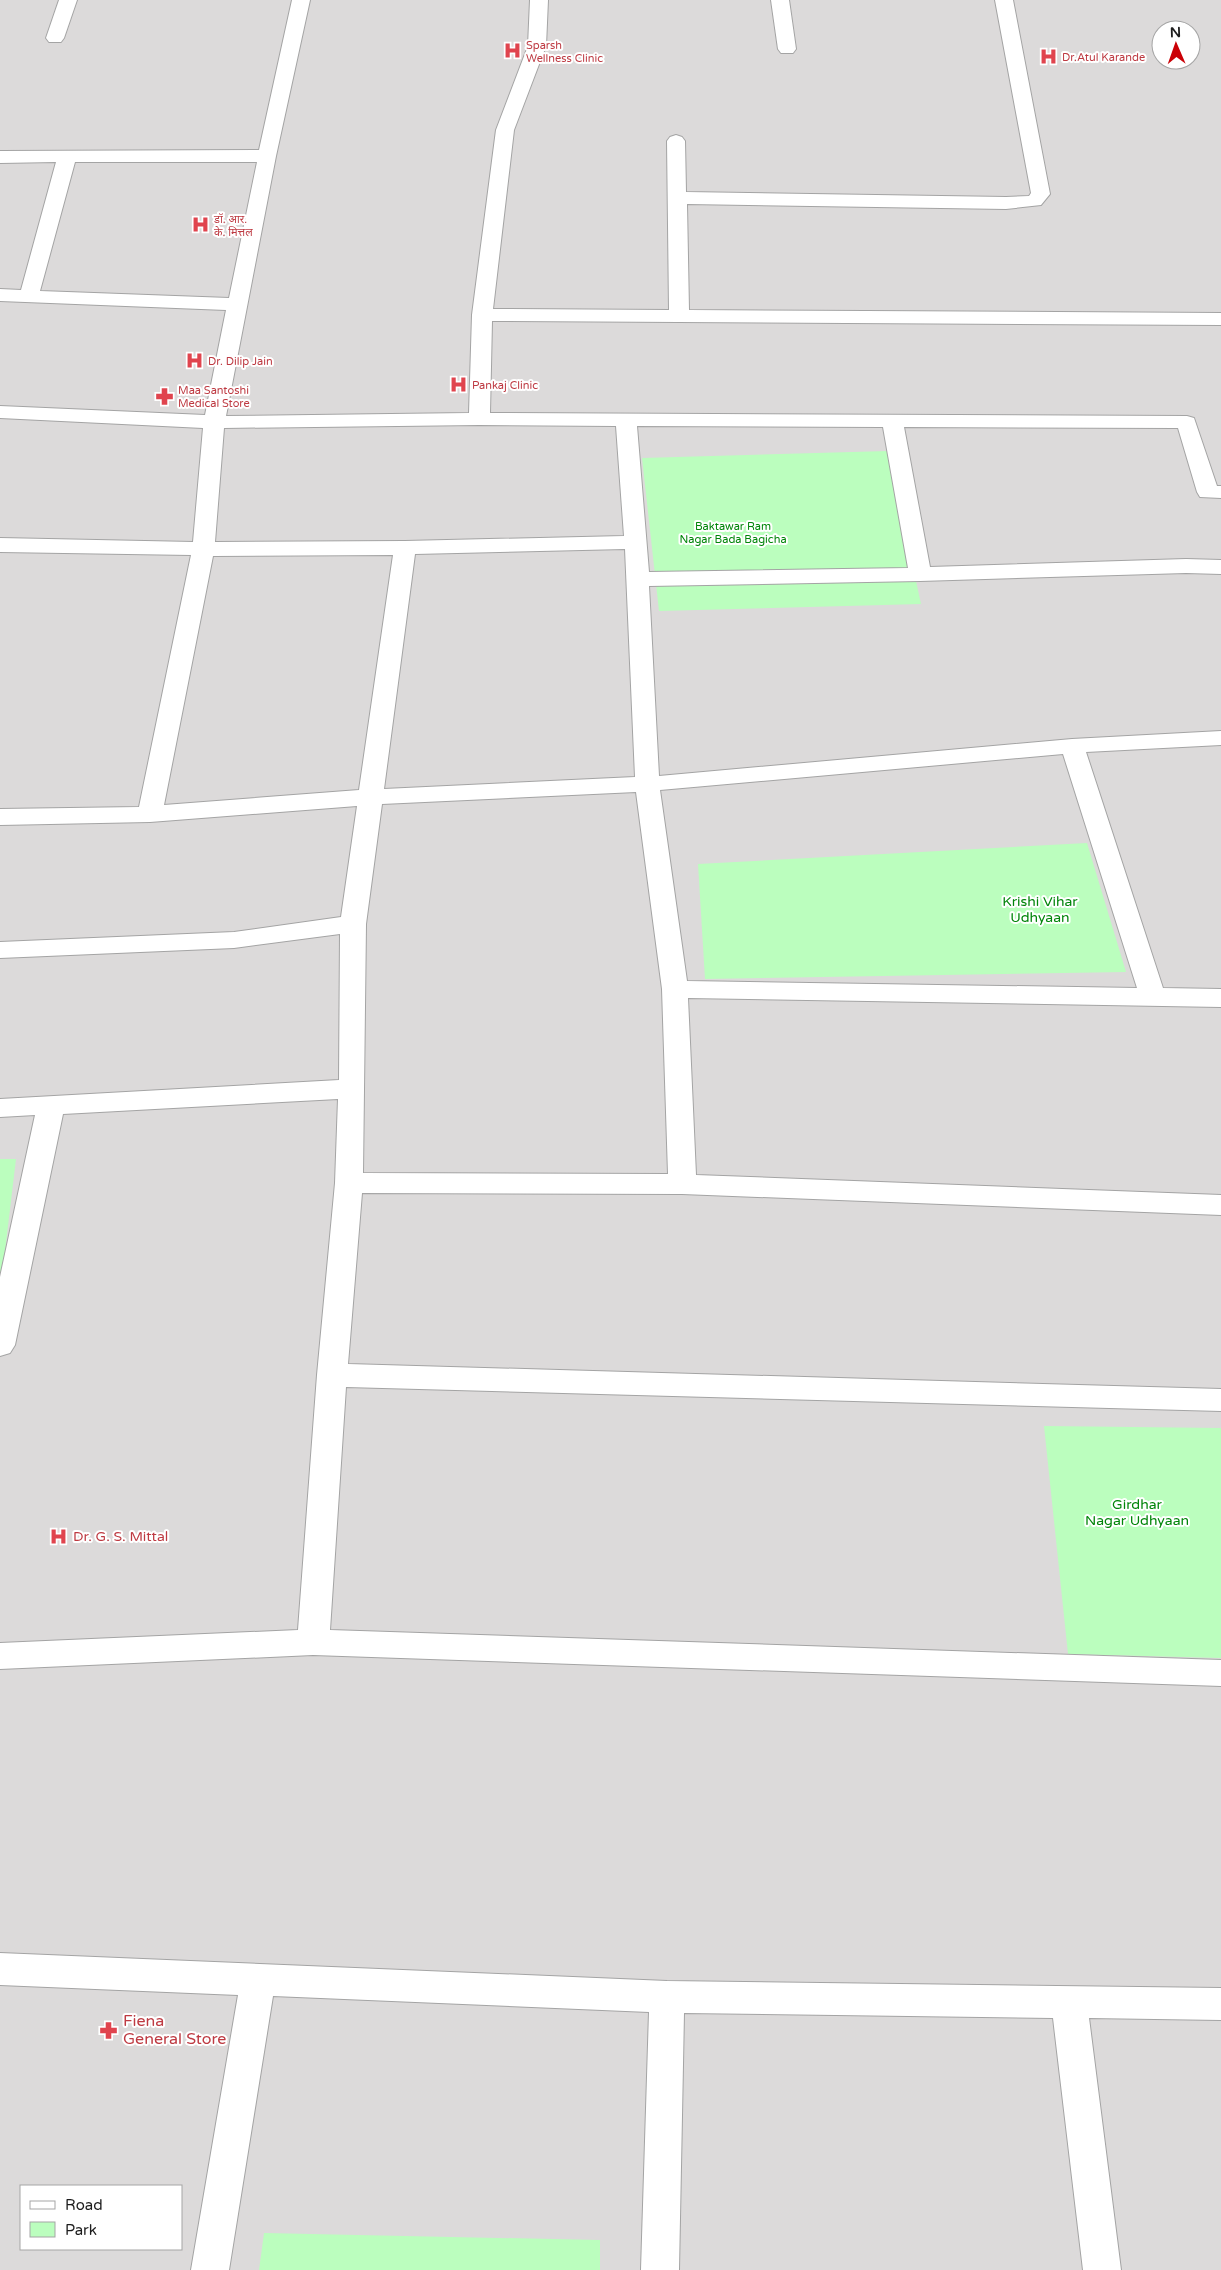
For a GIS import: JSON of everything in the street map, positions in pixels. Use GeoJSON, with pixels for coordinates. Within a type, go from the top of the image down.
{"type":"FeatureCollection","features":[{"type":"Feature","properties":{"kind":"street"},"geometry":{"type":"LineString","coordinates":[[55,38],[68,0]]}},
{"type":"Feature","properties":{"kind":"street"},"geometry":{"type":"LineString","coordinates":[[150,814],[203,549],[214,422],[267,156],[301,0]]}},
{"type":"Feature","properties":{"kind":"street"},"geometry":{"type":"LineString","coordinates":[[479,419],[482,315],[505,130],[537,46],[539,0]]}},
{"type":"Feature","properties":{"kind":"street"},"geometry":{"type":"LineString","coordinates":[[780,0],[787,50]]}},
{"type":"Feature","properties":{"kind":"street"},"geometry":{"type":"LineString","coordinates":[[678,198],[1006,203],[1034,201],[1041,194],[1004,0]]}},
{"type":"Feature","properties":{"kind":"street"},"geometry":{"type":"LineString","coordinates":[[676,141],[678,316]]}},
{"type":"Feature","properties":{"kind":"street"},"geometry":{"type":"LineString","coordinates":[[0,157],[267,156]]}},
{"type":"Feature","properties":{"kind":"street"},"geometry":{"type":"LineString","coordinates":[[29,295],[67,157]]}},
{"type":"Feature","properties":{"kind":"street"},"geometry":{"type":"LineString","coordinates":[[0,294],[238,304]]}},
{"type":"Feature","properties":{"kind":"street"},"geometry":{"type":"LineString","coordinates":[[482,315],[1221,319]]}},
{"type":"Feature","properties":{"kind":"street"},"geometry":{"type":"LineString","coordinates":[[0,412],[214,422],[479,419],[1187,422],[1208,492],[1221,492]]}},
{"type":"Feature","properties":{"kind":"street"},"geometry":{"type":"LineString","coordinates":[[892,420],[920,574]]}},
{"type":"Feature","properties":{"kind":"street"},"geometry":{"type":"LineString","coordinates":[[626,421],[636,542],[647,784],[675,989],[682,1184]]}},
{"type":"Feature","properties":{"kind":"street"},"geometry":{"type":"LineString","coordinates":[[0,545],[203,549],[405,548],[636,542]]}},
{"type":"Feature","properties":{"kind":"street"},"geometry":{"type":"LineString","coordinates":[[313,1642],[332,1375],[349,1183],[354,924],[405,548]]}},
{"type":"Feature","properties":{"kind":"street"},"geometry":{"type":"LineString","coordinates":[[638,579],[920,574],[1186,566],[1221,567]]}},
{"type":"Feature","properties":{"kind":"street"},"geometry":{"type":"LineString","coordinates":[[0,817],[150,814],[370,797],[647,784],[1072,746],[1221,738]]}},
{"type":"Feature","properties":{"kind":"street"},"geometry":{"type":"LineString","coordinates":[[1072,746],[1153,997]]}},
{"type":"Feature","properties":{"kind":"street"},"geometry":{"type":"LineString","coordinates":[[0,950],[234,940],[354,924]]}},
{"type":"Feature","properties":{"kind":"street"},"geometry":{"type":"LineString","coordinates":[[675,989],[1221,998]]}},
{"type":"Feature","properties":{"kind":"street"},"geometry":{"type":"LineString","coordinates":[[0,1108],[352,1089]]}},
{"type":"Feature","properties":{"kind":"street"},"geometry":{"type":"LineString","coordinates":[[0,1346],[51,1105]]}},
{"type":"Feature","properties":{"kind":"street"},"geometry":{"type":"LineString","coordinates":[[349,1183],[682,1184],[1221,1205]]}},
{"type":"Feature","properties":{"kind":"street"},"geometry":{"type":"LineString","coordinates":[[332,1375],[1221,1400]]}},
{"type":"Feature","properties":{"kind":"street"},"geometry":{"type":"LineString","coordinates":[[0,1656],[313,1642],[1221,1673]]}},
{"type":"Feature","properties":{"kind":"street"},"geometry":{"type":"LineString","coordinates":[[0,1969],[667,1998],[1221,2004]]}},
{"type":"Feature","properties":{"kind":"street"},"geometry":{"type":"LineString","coordinates":[[210,2270],[258,1981]]}},
{"type":"Feature","properties":{"kind":"street"},"geometry":{"type":"LineString","coordinates":[[660,2270],[667,1998]]}},
{"type":"Feature","properties":{"kind":"street"},"geometry":{"type":"LineString","coordinates":[[1069,2001],[1102,2270]]}},
{"type":"Feature","properties":{"kind":"shaded area"},"geometry":{"type":"Polygon","coordinates":[[[0,0],[1221,0],[1221,2270],[0,2270],[0,0]]]}},
{"type":"Feature","properties":{"kind":"green space","name":"Baktawar Ram Nagar Bada Bagicha"},"geometry":{"type":"Polygon","coordinates":[[[888,451],[921,604],[659,611],[642,458],[888,451]]]}},
{"type":"Feature","properties":{"kind":"green space","name":"Krishi Vihar Udhyaan"},"geometry":{"type":"Polygon","coordinates":[[[1087,843],[1126,972],[705,979],[698,864],[1087,843]]]}},
{"type":"Feature","properties":{"kind":"green space"},"geometry":{"type":"Polygon","coordinates":[[[0,1159],[16,1159],[0,1293],[0,1159]]]}},
{"type":"Feature","properties":{"kind":"green space","name":"Girdhar Nagar Udhyaan"},"geometry":{"type":"Polygon","coordinates":[[[1044,1426],[1221,1428],[1221,1658],[1068,1654],[1044,1426]]]}},
{"type":"Feature","properties":{"kind":"green space"},"geometry":{"type":"Polygon","coordinates":[[[264,2233],[600,2240],[600,2270],[259,2270],[264,2233]]]}},
{"type":"Feature","properties":{"kind":"place","name":"Sparsh Wellness Clinic"},"geometry":{"type":"Point","coordinates":[512,51]}},
{"type":"Feature","properties":{"kind":"place","name":"Dr.Atul Karande"},"geometry":{"type":"Point","coordinates":[1048,57]}},
{"type":"Feature","properties":{"kind":"place","name":"डॉ. आर. के. मित्तल"},"geometry":{"type":"Point","coordinates":[200,225]}},
{"type":"Feature","properties":{"kind":"place","name":"Dr. Dilip Jain"},"geometry":{"type":"Point","coordinates":[194,361]}},
{"type":"Feature","properties":{"kind":"place","name":"Pankaj Clinic"},"geometry":{"type":"Point","coordinates":[458,385]}},
{"type":"Feature","properties":{"kind":"place","name":"Maa Santoshi Medical Store"},"geometry":{"type":"Point","coordinates":[164,396]}},
{"type":"Feature","properties":{"kind":"place","name":"Dr. G. S. Mittal"},"geometry":{"type":"Point","coordinates":[59,1536]}},
{"type":"Feature","properties":{"kind":"place","name":"Fiena General Store"},"geometry":{"type":"Point","coordinates":[109,2030]}}]}
